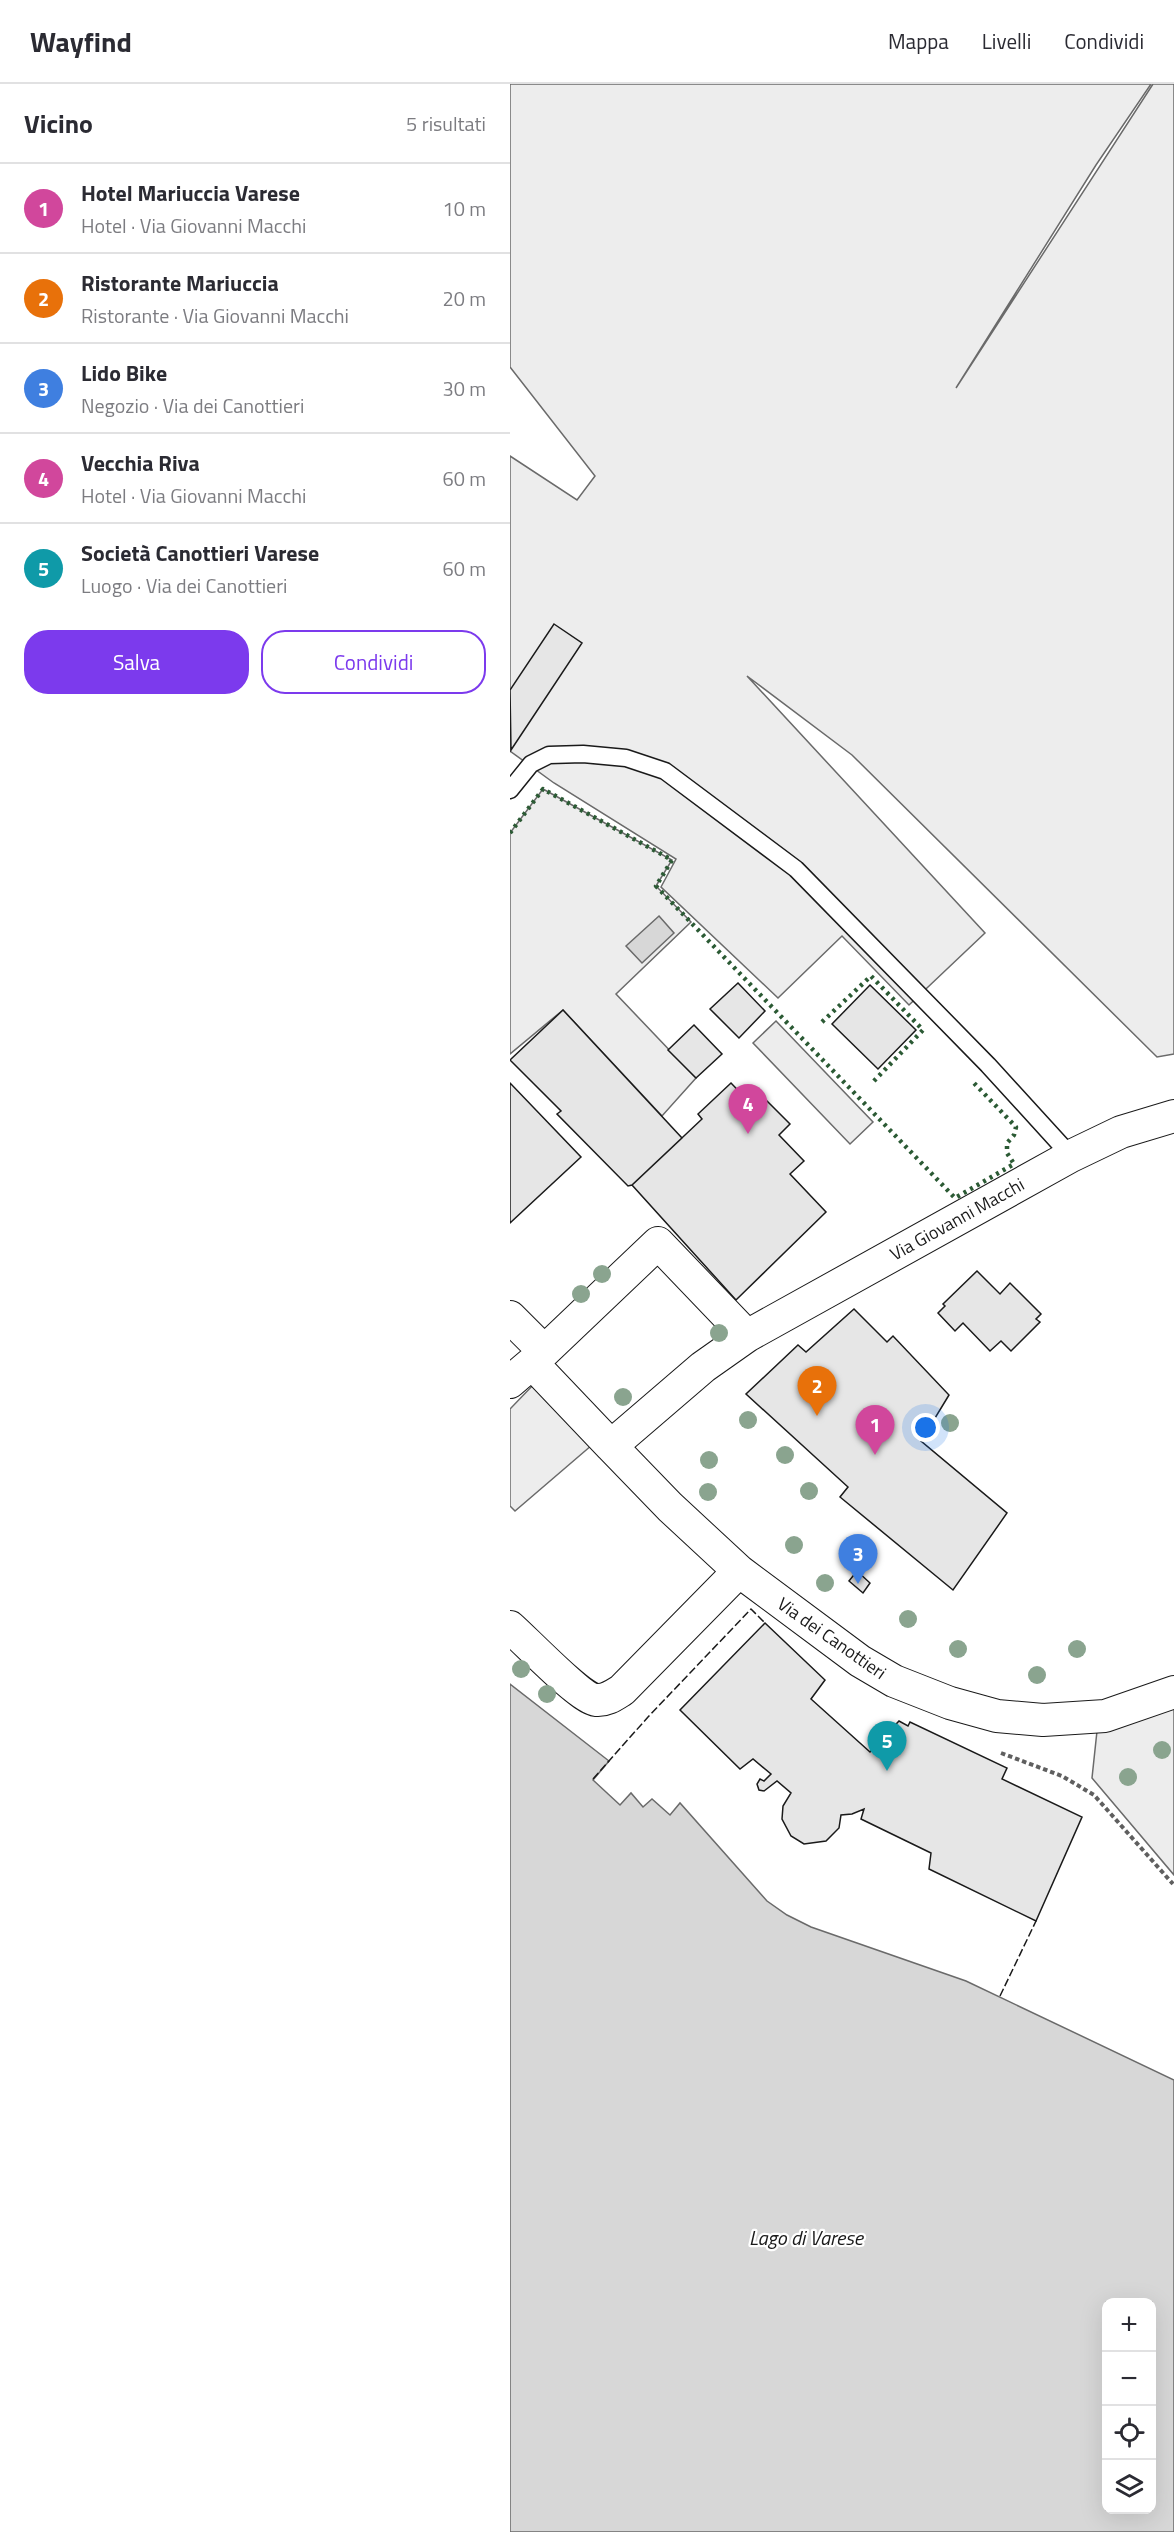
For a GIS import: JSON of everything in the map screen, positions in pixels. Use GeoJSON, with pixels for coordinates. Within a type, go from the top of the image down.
{"type":"FeatureCollection","features":[{"type":"Feature","properties":{"kind":"street","name":"Via Giovanni Macchi"},"geometry":{"type":"LineString","coordinates":[[611,1446],[703,1367],[747,1336],[1071,1156],[1121,1132],[1174,1116]]}},
{"type":"Feature","properties":{"kind":"street"},"geometry":{"type":"LineString","coordinates":[[529,1365],[658,1243],[747,1336]]}},
{"type":"Feature","properties":{"kind":"street"},"geometry":{"type":"LineString","coordinates":[[510,1317],[529,1365],[611,1446]]}},
{"type":"Feature","properties":{"kind":"street","name":"Via dei Canottieri"},"geometry":{"type":"LineString","coordinates":[[611,1446],[670,1507],[739,1571],[860,1661],[894,1681],[950,1703],[998,1716],[1043,1720],[1079,1720],[1105,1716],[1174,1692]]}},
{"type":"Feature","properties":{"kind":"street"},"geometry":{"type":"LineString","coordinates":[[510,1627],[581,1692],[590,1699],[599,1701],[610,1698],[622,1690],[739,1571]]}},
{"type":"Feature","properties":{"kind":"lane"},"geometry":{"type":"LineString","coordinates":[[510,790],[531,764],[549,754],[626,758],[665,771],[796,869],[987,1065],[1071,1156]]}},
{"type":"Feature","properties":{"kind":"path"},"geometry":{"type":"LineString","coordinates":[[996,1749],[1062,1776],[1094,1795],[1173,1884]]}},
{"type":"Feature","properties":{"kind":"shaded area"},"geometry":{"type":"Polygon","coordinates":[[[510,84],[1151,84],[1096,165],[956,388],[1153,84],[1174,84],[1174,1054],[1157,1057],[852,755],[747,676],[985,933],[909,1005],[842,936],[778,998],[661,887],[676,859],[554,783],[510,751],[510,456],[577,500],[595,476],[510,367],[510,84]]]}},
{"type":"Feature","properties":{"kind":"shaded area"},"geometry":{"type":"Polygon","coordinates":[[[543,789],[672,860],[656,886],[691,922],[616,994],[696,1078],[662,1116],[563,1010],[510,1054],[510,833],[543,789]]]}},
{"type":"Feature","properties":{"kind":"shaded area"},"geometry":{"type":"Polygon","coordinates":[[[776,1021],[873,1122],[850,1144],[753,1043],[776,1021]]]}},
{"type":"Feature","properties":{"kind":"shaded area"},"geometry":{"type":"Polygon","coordinates":[[[535,1383],[592,1445],[515,1511],[510,1506],[510,1409],[535,1383]]]}},
{"type":"Feature","properties":{"kind":"shaded area"},"geometry":{"type":"Polygon","coordinates":[[[1174,1705],[1174,1875],[1092,1778],[1097,1731],[1174,1705]]]}},
{"type":"Feature","properties":{"kind":"water"},"geometry":{"type":"Polygon","coordinates":[[[659,916],[674,933],[642,963],[626,946],[659,916]]]}},
{"type":"Feature","properties":{"kind":"water","name":"Lago di Varese"},"geometry":{"type":"Polygon","coordinates":[[[510,1684],[609,1761],[593,1780],[620,1805],[631,1793],[643,1807],[652,1799],[670,1815],[680,1803],[767,1901],[787,1915],[811,1927],[966,1981],[1174,2080],[1174,2532],[510,2532],[510,1684]]]}},
{"type":"Feature","properties":{"kind":"building"},"geometry":{"type":"Polygon","coordinates":[[[554,624],[582,643],[511,750],[510,690],[554,624]]]}},
{"type":"Feature","properties":{"kind":"building"},"geometry":{"type":"Polygon","coordinates":[[[738,983],[765,1011],[739,1038],[710,1009],[738,983]]]}},
{"type":"Feature","properties":{"kind":"building"},"geometry":{"type":"Polygon","coordinates":[[[870,985],[916,1030],[878,1069],[832,1024],[870,985]]]}},
{"type":"Feature","properties":{"kind":"building"},"geometry":{"type":"Polygon","coordinates":[[[563,1010],[682,1138],[632,1185],[628,1186],[557,1114],[561,1111],[510,1060],[563,1010]]]}},
{"type":"Feature","properties":{"kind":"building"},"geometry":{"type":"Polygon","coordinates":[[[694,1025],[722,1054],[696,1078],[668,1050],[694,1025]]]}},
{"type":"Feature","properties":{"kind":"building"},"geometry":{"type":"Polygon","coordinates":[[[510,1083],[581,1157],[510,1223],[510,1083]]]}},
{"type":"Feature","properties":{"kind":"building"},"geometry":{"type":"Polygon","coordinates":[[[731,1083],[754,1107],[764,1098],[790,1124],[779,1135],[804,1161],[790,1174],[826,1212],[736,1300],[632,1185],[702,1119],[698,1114],[731,1083]]]}},
{"type":"Feature","properties":{"kind":"building"},"geometry":{"type":"Polygon","coordinates":[[[977,1271],[1000,1294],[1010,1283],[1041,1314],[1036,1319],[1040,1322],[1011,1351],[1001,1341],[990,1351],[963,1323],[955,1331],[938,1313],[945,1306],[943,1304],[977,1271]]]}},
{"type":"Feature","properties":{"kind":"building"},"geometry":{"type":"Polygon","coordinates":[[[854,1309],[887,1342],[893,1336],[949,1395],[921,1441],[1007,1513],[953,1590],[840,1497],[848,1487],[746,1394],[798,1345],[806,1352],[854,1309]]]}},
{"type":"Feature","properties":{"kind":"building"},"geometry":{"type":"Polygon","coordinates":[[[857,1571],[870,1583],[863,1593],[849,1581],[857,1571]]]}},
{"type":"Feature","properties":{"kind":"building"},"geometry":{"type":"Polygon","coordinates":[[[765,1623],[825,1680],[811,1699],[870,1752],[899,1721],[908,1726],[910,1722],[1007,1768],[1002,1779],[1082,1817],[1036,1921],[929,1869],[931,1853],[861,1819],[864,1809],[852,1814],[841,1815],[839,1828],[826,1841],[804,1844],[791,1836],[782,1819],[783,1806],[791,1793],[777,1781],[764,1791],[759,1790],[757,1784],[760,1779],[764,1781],[771,1774],[753,1759],[740,1769],[680,1710],[765,1623]]]}},
{"type":"Feature","properties":{"kind":"hedge"},"geometry":{"type":"LineString","coordinates":[[510,833],[543,789],[672,860],[656,886],[955,1198],[1014,1164],[1007,1153],[1007,1143],[1014,1135],[1016,1127],[973,1082]]}},
{"type":"Feature","properties":{"kind":"hedge"},"geometry":{"type":"LineString","coordinates":[[822,1022],[871,976],[923,1030],[873,1082]]}},
{"type":"Feature","properties":{"kind":"fence"},"geometry":{"type":"LineString","coordinates":[[593,1779],[648,1717],[751,1609],[765,1623]]}},
{"type":"Feature","properties":{"kind":"fence"},"geometry":{"type":"LineString","coordinates":[[1000,1996],[1036,1921]]}},
{"type":"Feature","properties":{"kind":"place","name":"Vecchia Riva"},"geometry":{"type":"Point","coordinates":[748,1134]}},
{"type":"Feature","properties":{"kind":"place","name":"Ristorante Mariuccia"},"geometry":{"type":"Point","coordinates":[817,1416]}},
{"type":"Feature","properties":{"kind":"place","name":"Hotel Mariuccia Varese"},"geometry":{"type":"Point","coordinates":[875,1455]}},
{"type":"Feature","properties":{"kind":"place","name":"Lido Bike"},"geometry":{"type":"Point","coordinates":[858,1584]}},
{"type":"Feature","properties":{"kind":"place","name":"Società Canottieri Varese"},"geometry":{"type":"Point","coordinates":[887,1771]}}]}
